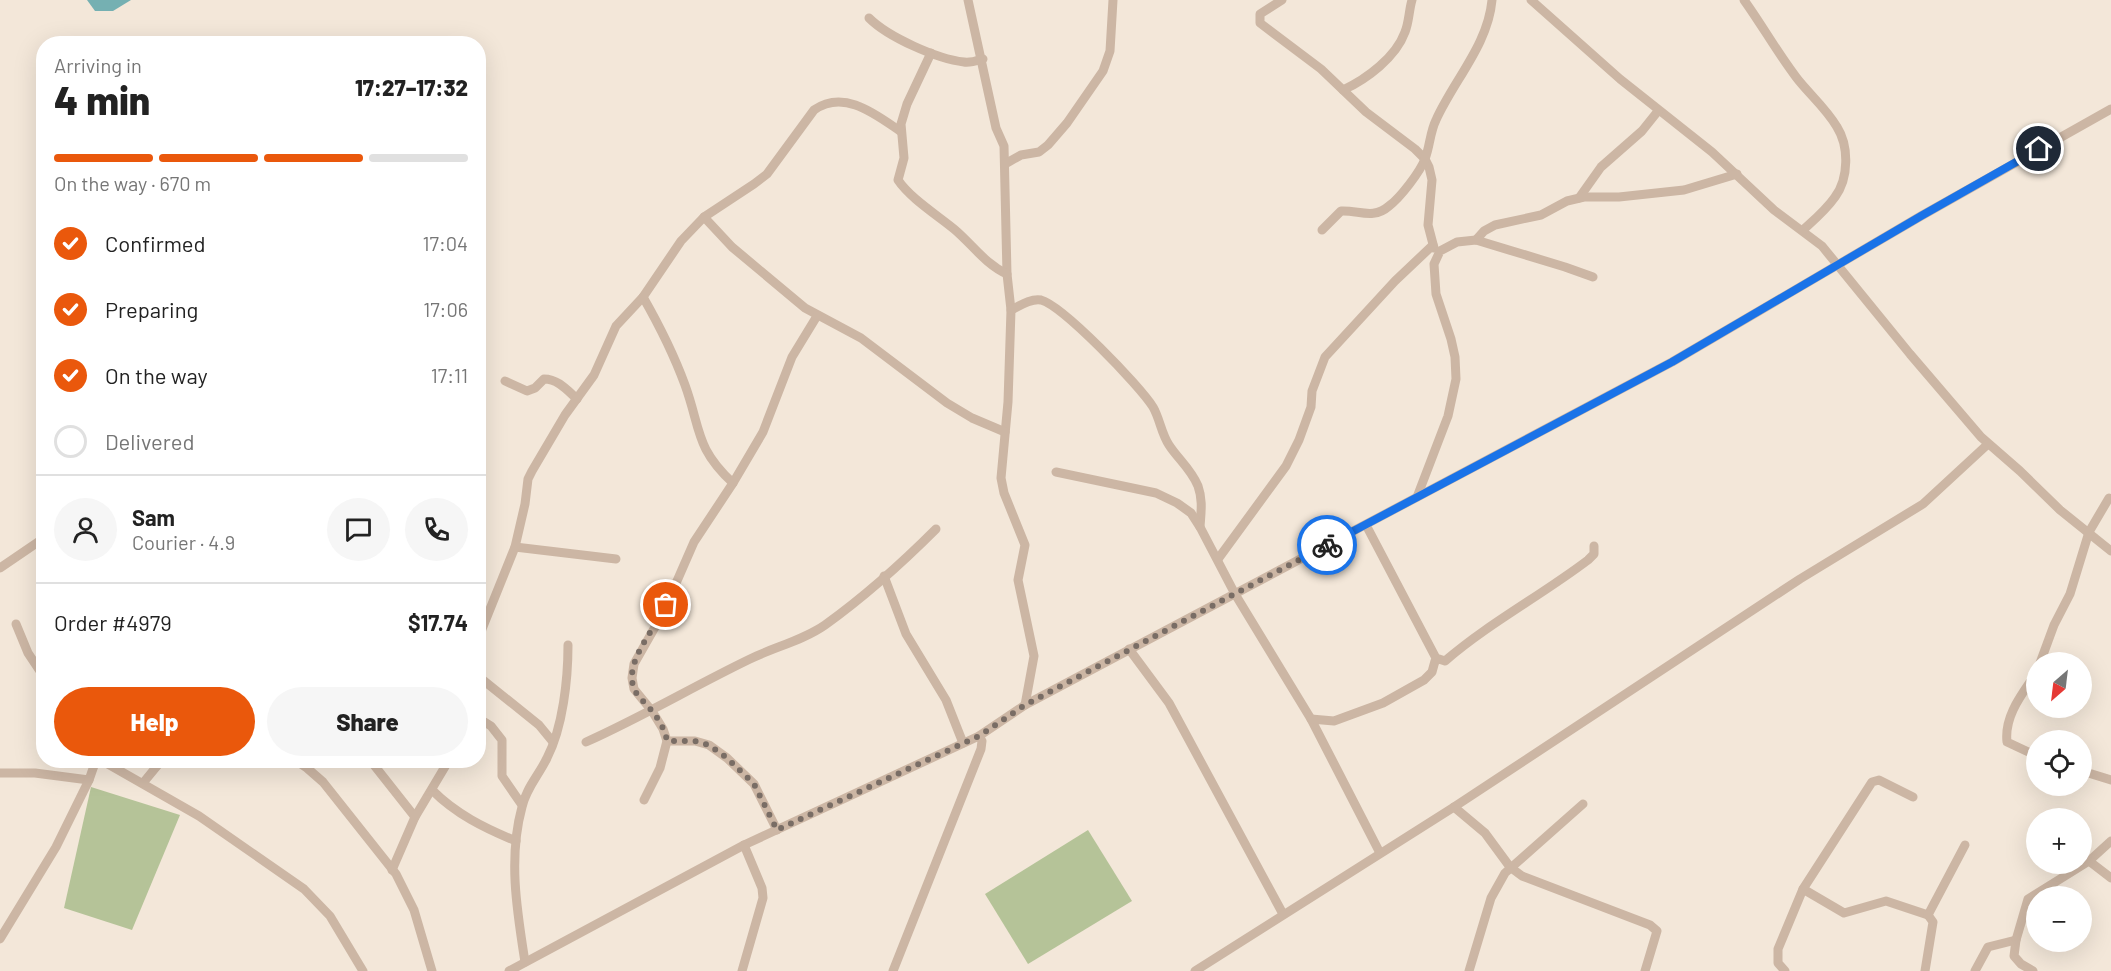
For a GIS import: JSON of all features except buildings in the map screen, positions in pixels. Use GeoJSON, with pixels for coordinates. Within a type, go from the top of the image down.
{"type":"FeatureCollection","features":[{"type":"Feature","properties":{"kind":"street"},"geometry":{"type":"LineString","coordinates":[[968,0],[983,59],[996,128],[1004,146],[1007,274],[1011,310],[1001,478],[1004,493],[1024,541],[1018,580],[1034,656],[1025,705]]}},
{"type":"Feature","properties":{"kind":"street"},"geometry":{"type":"LineString","coordinates":[[1005,164],[1021,155],[1039,152],[1048,145],[1067,123],[1103,71],[1110,51],[1113,0]]}},
{"type":"Feature","properties":{"kind":"street"},"geometry":{"type":"LineString","coordinates":[[1282,0],[1260,14],[1260,24],[1321,69],[1366,112],[1425,159],[1432,180],[1428,225],[1437,256]]}},
{"type":"Feature","properties":{"kind":"street"},"geometry":{"type":"LineString","coordinates":[[1343,90],[1355,84],[1397,48],[1405,33],[1413,0]]}},
{"type":"Feature","properties":{"kind":"street"},"geometry":{"type":"LineString","coordinates":[[1322,230],[1341,211],[1371,215],[1388,208],[1417,172],[1425,159],[1433,126],[1478,45],[1492,0]]}},
{"type":"Feature","properties":{"kind":"street"},"geometry":{"type":"LineString","coordinates":[[1531,0],[1620,79],[1737,174],[1774,210],[1822,246],[1910,354],[1988,444],[2049,500],[2111,552]]}},
{"type":"Feature","properties":{"kind":"street"},"geometry":{"type":"LineString","coordinates":[[1743,0],[1785,63],[1837,126],[1842,139],[1845,167],[1839,192],[1803,230]]}},
{"type":"Feature","properties":{"kind":"street"},"geometry":{"type":"LineString","coordinates":[[869,18],[891,36],[931,53],[960,62],[983,59]]}},
{"type":"Feature","properties":{"kind":"street"},"geometry":{"type":"LineString","coordinates":[[931,53],[907,104],[900,130],[904,155],[899,175],[900,182],[965,238],[988,263],[1007,274]]}},
{"type":"Feature","properties":{"kind":"street"},"geometry":{"type":"LineString","coordinates":[[486,609],[515,547],[530,475],[565,415],[594,375],[616,326],[643,297],[681,241],[704,217],[767,174],[814,110],[820,106],[836,102],[852,103],[900,130]]}},
{"type":"Feature","properties":{"kind":"street"},"geometry":{"type":"LineString","coordinates":[[509,971],[744,845],[979,736],[1025,705],[1672,362],[1921,216],[2111,109]]}},
{"type":"Feature","properties":{"kind":"street"},"geometry":{"type":"LineString","coordinates":[[1579,198],[1600,167],[1642,131],[1658,111]]}},
{"type":"Feature","properties":{"kind":"street"},"geometry":{"type":"LineString","coordinates":[[1476,240],[1484,231],[1495,225],[1541,214],[1561,203],[1579,198],[1619,197],[1684,190],[1737,174]]}},
{"type":"Feature","properties":{"kind":"street"},"geometry":{"type":"LineString","coordinates":[[704,217],[738,252],[799,303],[818,316],[861,338],[947,404],[1005,432]]}},
{"type":"Feature","properties":{"kind":"street"},"geometry":{"type":"LineString","coordinates":[[1417,498],[1448,416],[1456,379],[1451,339],[1436,294],[1434,264],[1437,256],[1450,244],[1476,240],[1593,277]]}},
{"type":"Feature","properties":{"kind":"street"},"geometry":{"type":"LineString","coordinates":[[1218,559],[1258,501],[1286,466],[1299,440],[1311,407],[1312,391],[1324,357],[1433,244]]}},
{"type":"Feature","properties":{"kind":"street"},"geometry":{"type":"LineString","coordinates":[[643,297],[685,386],[701,442],[709,457],[733,483]]}},
{"type":"Feature","properties":{"kind":"street"},"geometry":{"type":"LineString","coordinates":[[1011,310],[1039,300],[1054,308],[1138,386],[1152,406],[1169,444],[1195,479],[1202,500],[1200,526]]}},
{"type":"Feature","properties":{"kind":"street"},"geometry":{"type":"LineString","coordinates":[[644,800],[660,768],[667,741],[652,711],[634,689],[632,678],[634,664],[663,614],[694,542],[763,432],[792,357],[818,316]]}},
{"type":"Feature","properties":{"kind":"street"},"geometry":{"type":"LineString","coordinates":[[505,381],[524,391],[531,391],[544,378],[549,379],[567,389],[577,399]]}},
{"type":"Feature","properties":{"kind":"street"},"geometry":{"type":"LineString","coordinates":[[1195,971],[1454,807],[1800,579],[1923,504],[1988,444]]}},
{"type":"Feature","properties":{"kind":"street"},"geometry":{"type":"LineString","coordinates":[[1056,472],[1168,497],[1184,507],[1200,526],[1235,594],[1311,719],[1380,853]]}},
{"type":"Feature","properties":{"kind":"street"},"geometry":{"type":"LineString","coordinates":[[2044,652],[2054,625],[2070,594],[2089,532],[2109,498]]}},
{"type":"Feature","properties":{"kind":"street"},"geometry":{"type":"LineString","coordinates":[[1366,525],[1437,660]]}},
{"type":"Feature","properties":{"kind":"street"},"geometry":{"type":"LineString","coordinates":[[586,742],[652,711],[750,659],[824,626],[936,529]]}},
{"type":"Feature","properties":{"kind":"street"},"geometry":{"type":"LineString","coordinates":[[0,568],[36,543]]}},
{"type":"Feature","properties":{"kind":"street"},"geometry":{"type":"LineString","coordinates":[[1437,660],[1445,661],[1476,636],[1539,596],[1583,564],[1594,554],[1594,546]]}},
{"type":"Feature","properties":{"kind":"street"},"geometry":{"type":"LineString","coordinates":[[515,547],[616,559]]}},
{"type":"Feature","properties":{"kind":"street"},"geometry":{"type":"LineString","coordinates":[[884,576],[906,634],[946,700],[963,743]]}},
{"type":"Feature","properties":{"kind":"street"},"geometry":{"type":"LineString","coordinates":[[16,624],[25,647],[36,664]]}},
{"type":"Feature","properties":{"kind":"street"},"geometry":{"type":"LineString","coordinates":[[525,963],[515,877],[516,841],[522,805],[553,742],[568,669],[568,645]]}},
{"type":"Feature","properties":{"kind":"street"},"geometry":{"type":"LineString","coordinates":[[1129,649],[1169,703],[1283,914]]}},
{"type":"Feature","properties":{"kind":"street"},"geometry":{"type":"LineString","coordinates":[[1311,719],[1334,721],[1383,703],[1424,680],[1432,672],[1437,660]]}},
{"type":"Feature","properties":{"kind":"street"},"geometry":{"type":"LineString","coordinates":[[486,684],[539,725],[553,742]]}},
{"type":"Feature","properties":{"kind":"street"},"geometry":{"type":"LineString","coordinates":[[2026,688],[2006,724],[2007,742],[2026,751]]}},
{"type":"Feature","properties":{"kind":"street"},"geometry":{"type":"LineString","coordinates":[[486,723],[502,740],[502,776],[522,805]]}},
{"type":"Feature","properties":{"kind":"street"},"geometry":{"type":"LineString","coordinates":[[893,971],[981,749],[982,741],[979,736]]}},
{"type":"Feature","properties":{"kind":"street"},"geometry":{"type":"LineString","coordinates":[[667,741],[695,741],[709,745],[727,758],[754,784],[777,830]]}},
{"type":"Feature","properties":{"kind":"street"},"geometry":{"type":"LineString","coordinates":[[0,939],[56,847],[93,768]]}},
{"type":"Feature","properties":{"kind":"street"},"geometry":{"type":"LineString","coordinates":[[116,768],[230,836],[304,889],[330,916],[363,971]]}},
{"type":"Feature","properties":{"kind":"street"},"geometry":{"type":"LineString","coordinates":[[143,783],[155,768]]}},
{"type":"Feature","properties":{"kind":"street"},"geometry":{"type":"LineString","coordinates":[[307,768],[323,782],[392,870],[414,910],[432,971]]}},
{"type":"Feature","properties":{"kind":"street"},"geometry":{"type":"LineString","coordinates":[[376,768],[415,817]]}},
{"type":"Feature","properties":{"kind":"street"},"geometry":{"type":"LineString","coordinates":[[392,870],[415,817],[444,768]]}},
{"type":"Feature","properties":{"kind":"street"},"geometry":{"type":"LineString","coordinates":[[0,773],[35,773],[89,780]]}},
{"type":"Feature","properties":{"kind":"street"},"geometry":{"type":"LineString","coordinates":[[2092,774],[2111,780]]}},
{"type":"Feature","properties":{"kind":"street"},"geometry":{"type":"LineString","coordinates":[[1785,971],[1778,963],[1778,949],[1803,890],[1873,780],[1879,780],[1913,797]]}},
{"type":"Feature","properties":{"kind":"street"},"geometry":{"type":"LineString","coordinates":[[432,790],[444,803],[477,824],[516,841]]}},
{"type":"Feature","properties":{"kind":"street"},"geometry":{"type":"LineString","coordinates":[[1469,971],[1491,898],[1500,881],[1510,867],[1527,855],[1583,804]]}},
{"type":"Feature","properties":{"kind":"street"},"geometry":{"type":"LineString","coordinates":[[1454,807],[1485,833],[1510,867],[1522,876],[1650,925],[1656,931],[1656,939],[1645,971]]}},
{"type":"Feature","properties":{"kind":"street"},"geometry":{"type":"LineString","coordinates":[[2092,858],[2111,841]]}},
{"type":"Feature","properties":{"kind":"street"},"geometry":{"type":"LineString","coordinates":[[742,971],[763,898],[762,888],[744,845]]}},
{"type":"Feature","properties":{"kind":"street"},"geometry":{"type":"LineString","coordinates":[[1928,915],[1965,845]]}},
{"type":"Feature","properties":{"kind":"street"},"geometry":{"type":"LineString","coordinates":[[2092,863],[2111,878]]}},
{"type":"Feature","properties":{"kind":"street"},"geometry":{"type":"LineString","coordinates":[[2033,971],[2016,961],[2014,956],[2016,940],[2029,897],[2067,874]]}},
{"type":"Feature","properties":{"kind":"street"},"geometry":{"type":"LineString","coordinates":[[1803,890],[1844,913],[1887,901],[1928,915],[1933,922],[1925,971]]}},
{"type":"Feature","properties":{"kind":"street"},"geometry":{"type":"LineString","coordinates":[[1975,971],[1988,947],[2016,940]]}},
{"type":"Feature","properties":{"kind":"green space"},"geometry":{"type":"Polygon","coordinates":[[[91,787],[180,815],[132,930],[64,908],[91,787]]]}},
{"type":"Feature","properties":{"kind":"green space"},"geometry":{"type":"Polygon","coordinates":[[[1088,830],[1132,901],[1028,964],[985,894],[1088,830]]]}},
{"type":"Feature","properties":{"kind":"water"},"geometry":{"type":"Polygon","coordinates":[[[87,0],[131,0],[113,11],[95,11],[87,0]]]}},
{"type":"Feature","properties":{"kind":"way so far"},"geometry":{"type":"LineString","coordinates":[[666,605],[634,664],[632,671],[634,689],[652,711],[667,741],[695,741],[709,745],[727,758],[754,784],[777,830],[979,736],[1025,705],[1327,545]]}},
{"type":"Feature","properties":{"kind":"route"},"geometry":{"type":"LineString","coordinates":[[1327,545],[1672,362],[2039,149]]}}]}
